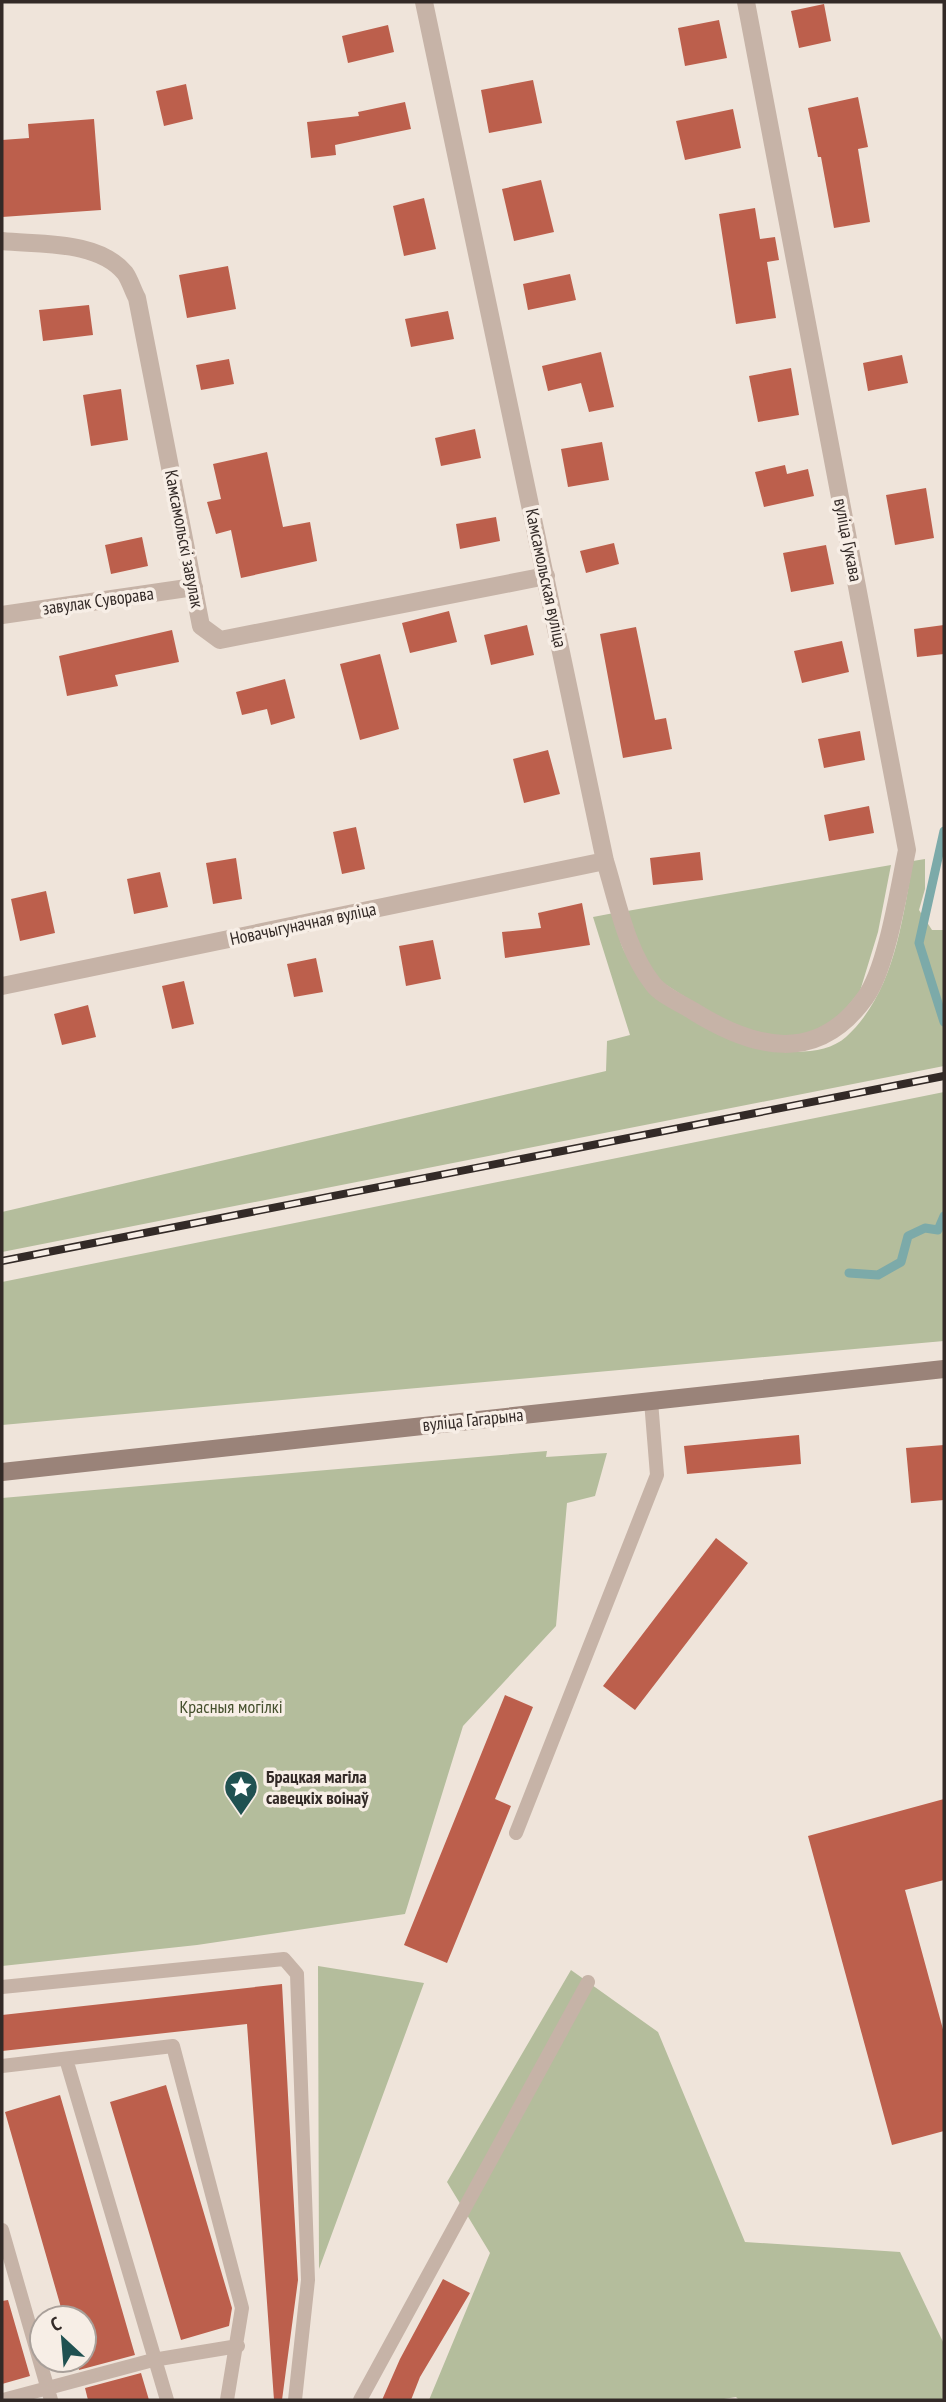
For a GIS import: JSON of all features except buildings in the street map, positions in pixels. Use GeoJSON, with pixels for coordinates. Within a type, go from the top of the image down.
{"type":"FeatureCollection","features":[{"type":"Feature","properties":{"kind":"main road","name":"вуліца Гагарына"},"geometry":{"type":"LineString","coordinates":[[2,1472],[944,1369]]}},
{"type":"Feature","properties":{"kind":"street","name":"Камсамольская вуліца"},"geometry":{"type":"LineString","coordinates":[[424,2],[605,862],[634,954],[655,987],[718,1027],[766,1044],[805,1043]]}},
{"type":"Feature","properties":{"kind":"street","name":"вуліца Гукава"},"geometry":{"type":"LineString","coordinates":[[746,2],[907,850],[890,934],[867,996],[840,1028],[805,1043]]}},
{"type":"Feature","properties":{"kind":"street","name":"Камсамольскі завулак"},"geometry":{"type":"LineString","coordinates":[[2,241],[72,247],[99,256],[125,273],[137,298],[201,626],[220,640],[546,576]]}},
{"type":"Feature","properties":{"kind":"street","name":"завулак Суворава"},"geometry":{"type":"LineString","coordinates":[[2,615],[194,587]]}},
{"type":"Feature","properties":{"kind":"street","name":"Новачыгуначная вуліца"},"geometry":{"type":"LineString","coordinates":[[2,986],[605,862]]}},
{"type":"Feature","properties":{"kind":"lane"},"geometry":{"type":"LineString","coordinates":[[516,1833],[657,1475],[651,1401]]}},
{"type":"Feature","properties":{"kind":"lane"},"geometry":{"type":"LineString","coordinates":[[2,1987],[285,1959],[296,1974],[308,2280],[295,2400]]}},
{"type":"Feature","properties":{"kind":"lane"},"geometry":{"type":"LineString","coordinates":[[360,2400],[588,1982]]}},
{"type":"Feature","properties":{"kind":"lane"},"geometry":{"type":"LineString","coordinates":[[2,2066],[173,2046],[242,2308],[238,2346],[227,2400]]}},
{"type":"Feature","properties":{"kind":"lane"},"geometry":{"type":"LineString","coordinates":[[66,2059],[167,2400]]}},
{"type":"Feature","properties":{"kind":"lane"},"geometry":{"type":"LineString","coordinates":[[2,2230],[50,2394]]}},
{"type":"Feature","properties":{"kind":"lane"},"geometry":{"type":"LineString","coordinates":[[3,2400],[50,2394],[153,2360],[238,2346]]}},
{"type":"Feature","properties":{"kind":"green space"},"geometry":{"type":"Polygon","coordinates":[[[925,859],[925,889],[919,910],[932,930],[944,930],[944,1066],[2,1252],[2,1212],[606,1071],[607,1041],[630,1035],[593,917],[614,913],[621,943],[629,958],[673,999],[719,1034],[748,1045],[783,1051],[818,1050],[833,1045],[846,1037],[875,1000],[900,932],[913,861],[925,859]]]}},
{"type":"Feature","properties":{"kind":"green space"},"geometry":{"type":"Polygon","coordinates":[[[891,865],[878,932],[860,991],[835,1022],[802,1036],[766,1035],[721,1020],[660,981],[641,953],[627,911],[891,865]]]}},
{"type":"Feature","properties":{"kind":"green space"},"geometry":{"type":"Polygon","coordinates":[[[944,1092],[944,1341],[2,1425],[2,1282],[944,1092]]]}},
{"type":"Feature","properties":{"kind":"green space","name":"Красныя могілкі"},"geometry":{"type":"Polygon","coordinates":[[[547,1451],[546,1457],[607,1453],[595,1496],[567,1503],[556,1626],[463,1726],[405,1914],[197,1945],[2,1966],[2,1498],[547,1451]]]}},
{"type":"Feature","properties":{"kind":"green space"},"geometry":{"type":"Polygon","coordinates":[[[318,1966],[424,1983],[319,2269],[318,1966]]]}},
{"type":"Feature","properties":{"kind":"green space"},"geometry":{"type":"Polygon","coordinates":[[[571,1970],[658,2032],[745,2242],[900,2252],[944,2344],[944,2400],[739,2400],[736,2397],[718,2400],[429,2400],[490,2253],[447,2182],[571,1970]]]}},
{"type":"Feature","properties":{"kind":"waterway"},"geometry":{"type":"LineString","coordinates":[[944,831],[919,943],[944,1022]]}},
{"type":"Feature","properties":{"kind":"waterway"},"geometry":{"type":"LineString","coordinates":[[849,1273],[878,1275],[901,1262],[908,1236],[925,1228],[938,1230],[944,1216]]}},
{"type":"Feature","properties":{"kind":"railway"},"geometry":{"type":"LineString","coordinates":[[2,1261],[944,1076]]}},
{"type":"Feature","properties":{"kind":"place","name":"Брацкая магіла савецкіх воінаў"},"geometry":{"type":"Point","coordinates":[241,1817]}}]}
